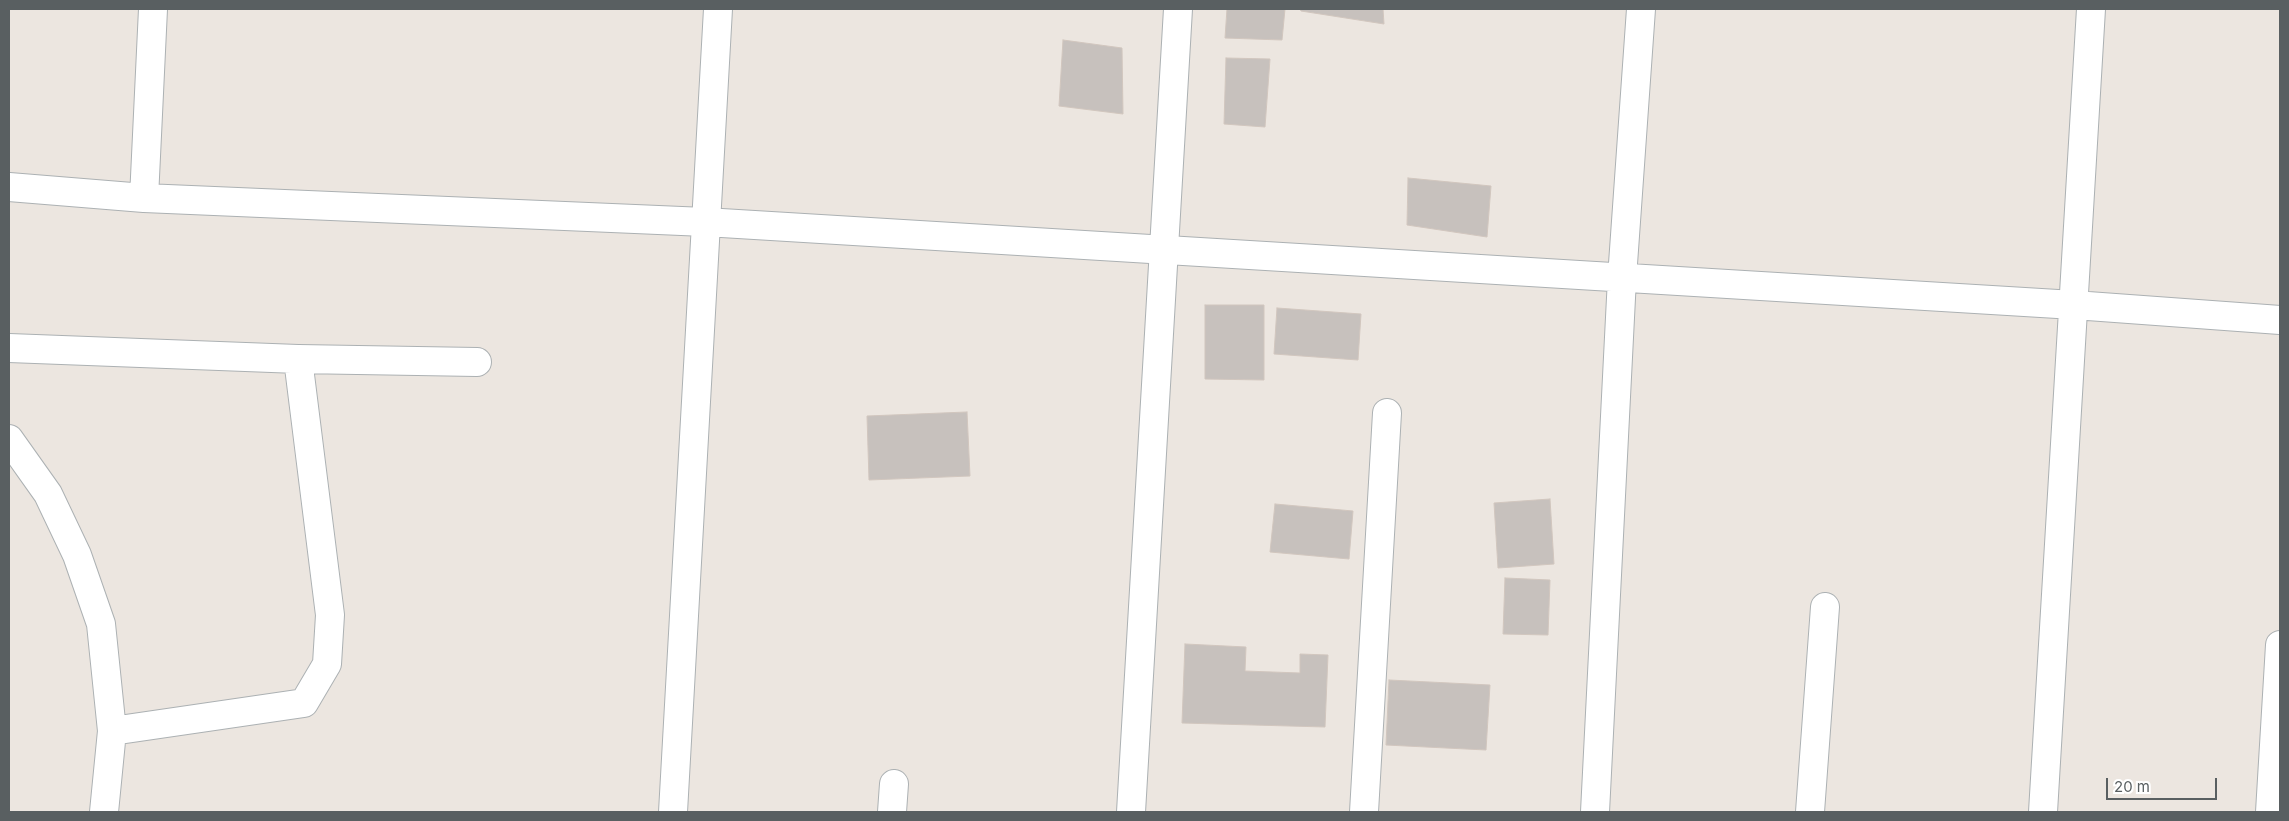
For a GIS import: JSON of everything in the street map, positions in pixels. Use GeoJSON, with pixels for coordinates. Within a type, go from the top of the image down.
{"type":"FeatureCollection","features":[{"type":"Feature","properties":{"kind":"street"},"geometry":{"type":"LineString","coordinates":[[144,198],[153,9]]}},
{"type":"Feature","properties":{"kind":"street"},"geometry":{"type":"LineString","coordinates":[[673,812],[718,9]]}},
{"type":"Feature","properties":{"kind":"street"},"geometry":{"type":"LineString","coordinates":[[1131,812],[1178,9]]}},
{"type":"Feature","properties":{"kind":"street"},"geometry":{"type":"LineString","coordinates":[[1595,812],[1622,278],[1641,9]]}},
{"type":"Feature","properties":{"kind":"street"},"geometry":{"type":"LineString","coordinates":[[2043,812],[2091,9]]}},
{"type":"Feature","properties":{"kind":"street"},"geometry":{"type":"LineString","coordinates":[[9,187],[144,198],[705,222],[2074,305],[2280,320]]}},
{"type":"Feature","properties":{"kind":"street"},"geometry":{"type":"LineString","coordinates":[[9,348],[298,359],[477,362]]}},
{"type":"Feature","properties":{"kind":"street"},"geometry":{"type":"LineString","coordinates":[[112,731],[304,703],[327,664],[330,615],[298,359]]}},
{"type":"Feature","properties":{"kind":"street"},"geometry":{"type":"LineString","coordinates":[[1364,812],[1387,413]]}},
{"type":"Feature","properties":{"kind":"street"},"geometry":{"type":"LineString","coordinates":[[9,439],[48,494],[77,555],[100,624],[112,731],[104,812]]}},
{"type":"Feature","properties":{"kind":"street"},"geometry":{"type":"LineString","coordinates":[[1810,812],[1825,607]]}},
{"type":"Feature","properties":{"kind":"street"},"geometry":{"type":"LineString","coordinates":[[2270,812],[2280,646]]}},
{"type":"Feature","properties":{"kind":"street"},"geometry":{"type":"LineString","coordinates":[[892,812],[894,784]]}},
{"type":"Feature","properties":{"kind":"building"},"geometry":{"type":"Polygon","coordinates":[[[1227,9],[1285,9],[1282,40],[1225,38],[1227,9]]]}},
{"type":"Feature","properties":{"kind":"building"},"geometry":{"type":"Polygon","coordinates":[[[1300,9],[1383,9],[1384,24],[1301,11],[1300,9]]]}},
{"type":"Feature","properties":{"kind":"building"},"geometry":{"type":"Polygon","coordinates":[[[1063,40],[1122,48],[1123,114],[1059,106],[1063,40]]]}},
{"type":"Feature","properties":{"kind":"building"},"geometry":{"type":"Polygon","coordinates":[[[1226,58],[1270,59],[1265,127],[1224,124],[1226,58]]]}},
{"type":"Feature","properties":{"kind":"building"},"geometry":{"type":"Polygon","coordinates":[[[1408,178],[1491,186],[1487,237],[1407,225],[1408,178]]]}},
{"type":"Feature","properties":{"kind":"building"},"geometry":{"type":"Polygon","coordinates":[[[1205,305],[1264,305],[1264,380],[1205,379],[1205,305]]]}},
{"type":"Feature","properties":{"kind":"building"},"geometry":{"type":"Polygon","coordinates":[[[1277,308],[1361,314],[1358,360],[1274,354],[1277,308]]]}},
{"type":"Feature","properties":{"kind":"building"},"geometry":{"type":"Polygon","coordinates":[[[967,412],[970,476],[869,480],[867,416],[967,412]]]}},
{"type":"Feature","properties":{"kind":"building"},"geometry":{"type":"Polygon","coordinates":[[[1550,499],[1554,564],[1498,568],[1494,503],[1550,499]]]}},
{"type":"Feature","properties":{"kind":"building"},"geometry":{"type":"Polygon","coordinates":[[[1275,504],[1353,511],[1349,559],[1270,552],[1275,504]]]}},
{"type":"Feature","properties":{"kind":"building"},"geometry":{"type":"Polygon","coordinates":[[[1505,578],[1550,580],[1548,635],[1503,634],[1505,578]]]}},
{"type":"Feature","properties":{"kind":"building"},"geometry":{"type":"Polygon","coordinates":[[[1185,644],[1246,647],[1245,671],[1300,673],[1300,654],[1328,655],[1325,727],[1182,723],[1185,644]]]}},
{"type":"Feature","properties":{"kind":"building"},"geometry":{"type":"Polygon","coordinates":[[[1389,680],[1490,685],[1486,750],[1386,745],[1389,680]]]}}]}
